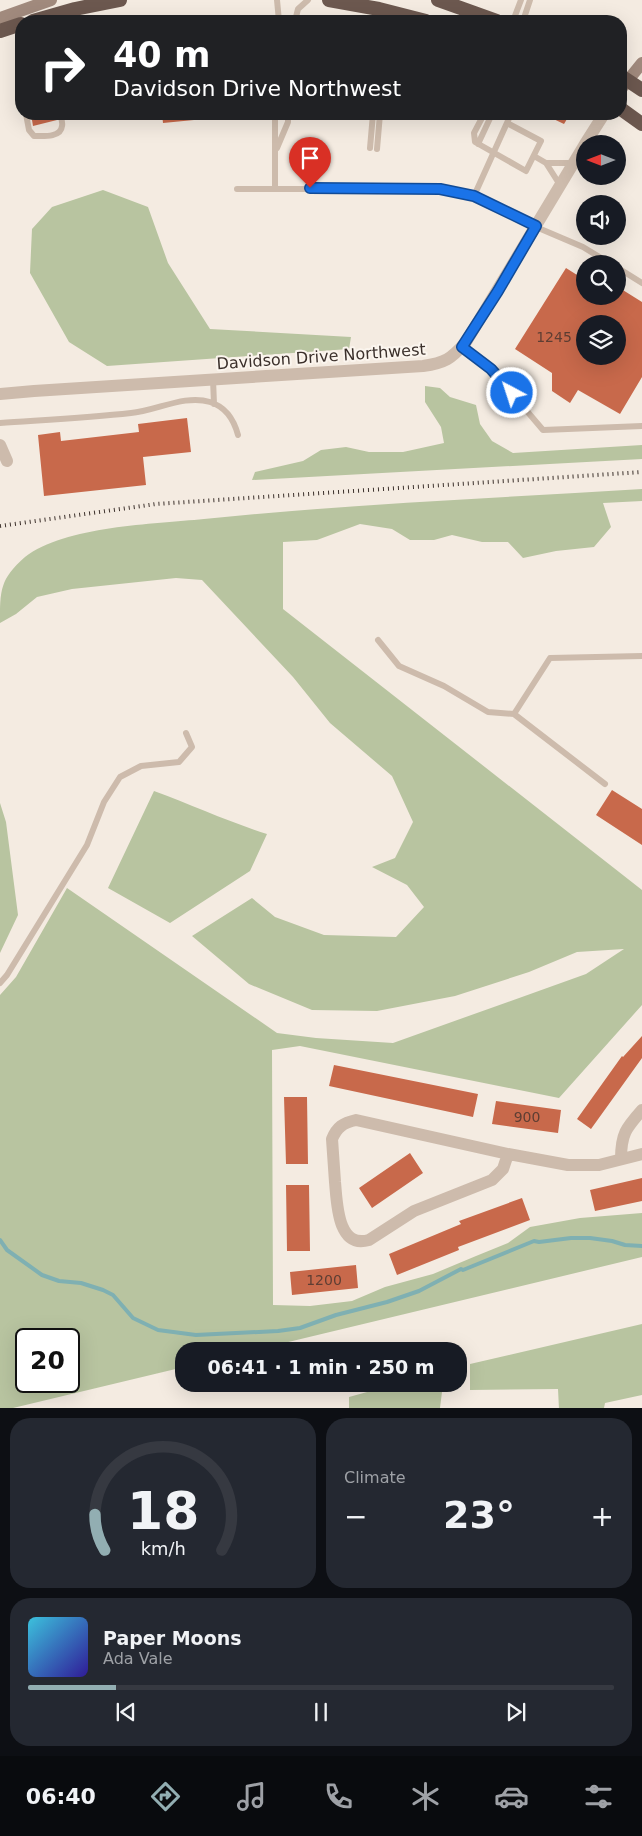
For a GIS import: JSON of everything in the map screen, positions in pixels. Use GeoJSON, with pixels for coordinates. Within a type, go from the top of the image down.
{"type":"FeatureCollection","features":[{"type":"Feature","properties":{"kind":"highway"},"geometry":{"type":"LineString","coordinates":[[54,15],[120,0]]}},
{"type":"Feature","properties":{"kind":"highway"},"geometry":{"type":"LineString","coordinates":[[329,0],[402,15]]}},
{"type":"Feature","properties":{"kind":"highway"},"geometry":{"type":"LineString","coordinates":[[438,0],[479,15]]}},
{"type":"Feature","properties":{"kind":"highway"},"geometry":{"type":"LineString","coordinates":[[0,31],[15,26]]}},
{"type":"Feature","properties":{"kind":"highway"},"geometry":{"type":"LineString","coordinates":[[627,84],[642,90]]}},
{"type":"Feature","properties":{"kind":"highway"},"geometry":{"type":"LineString","coordinates":[[627,113],[642,124]]}},
{"type":"Feature","properties":{"kind":"main road"},"geometry":{"type":"LineString","coordinates":[[0,18],[51,0]]}},
{"type":"Feature","properties":{"kind":"main road"},"geometry":{"type":"LineString","coordinates":[[627,78],[642,63]]}},
{"type":"Feature","properties":{"kind":"street","name":"Davidson Drive Northwest"},"geometry":{"type":"LineString","coordinates":[[591,135],[600,120]]}},
{"type":"Feature","properties":{"kind":"street","name":"Davidson Drive Northwest"},"geometry":{"type":"LineString","coordinates":[[0,394],[439,364],[448,360],[462,347],[498,291],[576,160]]}},
{"type":"Feature","properties":{"kind":"street"},"geometry":{"type":"LineString","coordinates":[[0,445],[7,460]]}},
{"type":"Feature","properties":{"kind":"street"},"geometry":{"type":"LineString","coordinates":[[621,1159],[621,1140],[630,1124],[642,1110]]}},
{"type":"Feature","properties":{"kind":"street"},"geometry":{"type":"LineString","coordinates":[[508,1154],[503,1169],[492,1180],[414,1212],[370,1240],[362,1242],[353,1238],[344,1230],[338,1216],[332,1139],[335,1130],[344,1123],[356,1120],[508,1154],[568,1165],[599,1165],[642,1154]]}},
{"type":"Feature","properties":{"kind":"lane"},"geometry":{"type":"LineString","coordinates":[[278,0],[279,15]]}},
{"type":"Feature","properties":{"kind":"lane"},"geometry":{"type":"LineString","coordinates":[[296,15],[298,9],[308,0]]}},
{"type":"Feature","properties":{"kind":"lane"},"geometry":{"type":"LineString","coordinates":[[515,15],[521,0]]}},
{"type":"Feature","properties":{"kind":"lane"},"geometry":{"type":"LineString","coordinates":[[525,15],[530,0]]}},
{"type":"Feature","properties":{"kind":"lane"},"geometry":{"type":"LineString","coordinates":[[27,120],[29,130],[34,136],[56,134],[60,131],[61,120]]}},
{"type":"Feature","properties":{"kind":"lane"},"geometry":{"type":"LineString","coordinates":[[275,120],[275,188]]}},
{"type":"Feature","properties":{"kind":"lane"},"geometry":{"type":"LineString","coordinates":[[276,149],[288,120]]}},
{"type":"Feature","properties":{"kind":"lane"},"geometry":{"type":"LineString","coordinates":[[373,120],[374,148],[379,120]]}},
{"type":"Feature","properties":{"kind":"lane"},"geometry":{"type":"LineString","coordinates":[[481,120],[474,133],[475,142],[493,154],[526,171],[542,140],[507,123]]}},
{"type":"Feature","properties":{"kind":"lane"},"geometry":{"type":"LineString","coordinates":[[478,144],[489,120]]}},
{"type":"Feature","properties":{"kind":"lane"},"geometry":{"type":"LineString","coordinates":[[474,196],[508,120]]}},
{"type":"Feature","properties":{"kind":"lane"},"geometry":{"type":"LineString","coordinates":[[534,156],[546,163],[560,186]]}},
{"type":"Feature","properties":{"kind":"lane"},"geometry":{"type":"LineString","coordinates":[[546,163],[574,163]]}},
{"type":"Feature","properties":{"kind":"lane"},"geometry":{"type":"LineString","coordinates":[[237,189],[440,189],[474,196],[596,255]]}},
{"type":"Feature","properties":{"kind":"lane"},"geometry":{"type":"LineString","coordinates":[[626,273],[642,283]]}},
{"type":"Feature","properties":{"kind":"lane"},"geometry":{"type":"LineString","coordinates":[[462,347],[491,369],[543,430],[642,426]]}},
{"type":"Feature","properties":{"kind":"lane"},"geometry":{"type":"LineString","coordinates":[[213,379],[214,404]]}},
{"type":"Feature","properties":{"kind":"lane"},"geometry":{"type":"LineString","coordinates":[[0,423],[133,413],[186,401],[208,401],[221,406],[234,422],[238,435]]}},
{"type":"Feature","properties":{"kind":"lane"},"geometry":{"type":"LineString","coordinates":[[378,640],[399,666],[444,686],[488,712],[514,714],[605,784]]}},
{"type":"Feature","properties":{"kind":"lane"},"geometry":{"type":"LineString","coordinates":[[514,714],[550,658],[642,656]]}},
{"type":"Feature","properties":{"kind":"lane"},"geometry":{"type":"LineString","coordinates":[[0,983],[7,975],[87,845],[104,802],[120,777],[141,766],[179,762],[192,747],[186,732]]}},
{"type":"Feature","properties":{"kind":"green space"},"geometry":{"type":"Polygon","coordinates":[[[103,190],[148,207],[168,263],[210,329],[351,337],[349,349],[107,366],[69,342],[30,273],[32,229],[52,207],[103,190]]]}},
{"type":"Feature","properties":{"kind":"green space"},"geometry":{"type":"Polygon","coordinates":[[[425,386],[440,388],[450,397],[476,405],[480,424],[492,441],[513,453],[642,445],[642,459],[252,480],[255,472],[303,461],[321,450],[346,447],[369,452],[403,452],[444,443],[441,427],[425,402],[425,386]]]}},
{"type":"Feature","properties":{"kind":"green space"},"geometry":{"type":"Polygon","coordinates":[[[642,489],[642,501],[603,503],[611,527],[594,547],[556,551],[523,558],[508,542],[482,542],[452,535],[434,540],[410,540],[392,529],[360,524],[317,540],[283,542],[283,609],[642,890],[642,1005],[559,1098],[300,1046],[272,1050],[273,1305],[310,1306],[352,1301],[385,1287],[433,1274],[508,1243],[530,1227],[580,1218],[642,1213],[642,1257],[288,1342],[175,1342],[175,1369],[80,1392],[80,1328],[15,1328],[15,1393],[76,1393],[13,1408],[0,1408],[0,995],[16,977],[67,888],[277,1033],[316,1038],[393,1043],[586,974],[624,949],[577,952],[529,972],[455,996],[377,1011],[312,1010],[249,984],[192,936],[252,898],[275,917],[324,935],[396,937],[424,907],[407,885],[372,867],[395,858],[413,822],[392,776],[330,723],[293,677],[202,580],[176,578],[72,589],[37,597],[16,614],[0,623],[1,593],[6,579],[11,572],[25,557],[42,547],[63,539],[111,528],[136,525],[314,509],[642,489]]]}},
{"type":"Feature","properties":{"kind":"green space"},"geometry":{"type":"Polygon","coordinates":[[[154,791],[267,834],[250,871],[170,923],[108,888],[154,791]]]}},
{"type":"Feature","properties":{"kind":"green space"},"geometry":{"type":"Polygon","coordinates":[[[0,803],[6,822],[18,915],[0,953],[0,803]]]}},
{"type":"Feature","properties":{"kind":"green space"},"geometry":{"type":"Polygon","coordinates":[[[642,1324],[642,1395],[605,1403],[604,1408],[559,1408],[558,1389],[470,1390],[470,1364],[642,1324]]]}},
{"type":"Feature","properties":{"kind":"green space"},"geometry":{"type":"Polygon","coordinates":[[[367,1392],[442,1392],[440,1408],[349,1408],[349,1397],[367,1392]]]}},
{"type":"Feature","properties":{"kind":"building"},"geometry":{"type":"Polygon","coordinates":[[[32,120],[57,120],[33,126],[32,120]]]}},
{"type":"Feature","properties":{"kind":"building"},"geometry":{"type":"Polygon","coordinates":[[[163,120],[194,120],[163,123],[163,120]]]}},
{"type":"Feature","properties":{"kind":"building"},"geometry":{"type":"Polygon","coordinates":[[[556,120],[566,120],[564,124],[556,120]]]}},
{"type":"Feature","properties":{"kind":"building"},"geometry":{"type":"Polygon","coordinates":[[[566,268],[576,274],[576,305],[626,305],[626,292],[642,302],[642,377],[620,414],[578,390],[570,403],[552,391],[552,373],[515,349],[566,268]]]}},
{"type":"Feature","properties":{"kind":"building"},"geometry":{"type":"Polygon","coordinates":[[[187,418],[191,452],[143,457],[146,485],[44,496],[38,435],[60,432],[61,441],[139,432],[138,424],[187,418]]]}},
{"type":"Feature","properties":{"kind":"building"},"geometry":{"type":"Polygon","coordinates":[[[612,790],[642,809],[642,845],[596,815],[612,790]]]}},
{"type":"Feature","properties":{"kind":"building"},"geometry":{"type":"Polygon","coordinates":[[[642,1036],[642,1058],[591,1129],[577,1119],[622,1056],[642,1036]]]}},
{"type":"Feature","properties":{"kind":"building"},"geometry":{"type":"Polygon","coordinates":[[[334,1065],[478,1094],[473,1117],[329,1086],[334,1065]]]}},
{"type":"Feature","properties":{"kind":"building"},"geometry":{"type":"Polygon","coordinates":[[[284,1097],[307,1097],[308,1164],[286,1164],[284,1097]]]}},
{"type":"Feature","properties":{"kind":"building"},"geometry":{"type":"Polygon","coordinates":[[[496,1101],[561,1110],[558,1133],[492,1124],[496,1101]]]}},
{"type":"Feature","properties":{"kind":"building"},"geometry":{"type":"Polygon","coordinates":[[[410,1153],[423,1173],[372,1208],[359,1188],[410,1153]]]}},
{"type":"Feature","properties":{"kind":"building"},"geometry":{"type":"Polygon","coordinates":[[[642,1178],[642,1201],[595,1211],[590,1190],[642,1178]]]}},
{"type":"Feature","properties":{"kind":"building"},"geometry":{"type":"Polygon","coordinates":[[[286,1185],[309,1185],[310,1251],[287,1251],[286,1185]]]}},
{"type":"Feature","properties":{"kind":"building"},"geometry":{"type":"Polygon","coordinates":[[[522,1198],[530,1220],[458,1247],[459,1250],[397,1275],[389,1254],[461,1224],[459,1221],[522,1198]]]}},
{"type":"Feature","properties":{"kind":"building"},"geometry":{"type":"Polygon","coordinates":[[[356,1265],[358,1288],[292,1295],[290,1272],[356,1265]]]}},
{"type":"Feature","properties":{"kind":"waterway"},"geometry":{"type":"LineString","coordinates":[[0,1240],[7,1250],[42,1275],[59,1281],[81,1283],[103,1290],[113,1295],[133,1318],[158,1330],[196,1335],[278,1331],[300,1328],[336,1315],[387,1302],[419,1291],[461,1269],[463,1270],[534,1241],[590,1238],[625,1245],[642,1246]]}},
{"type":"Feature","properties":{"kind":"railway"},"geometry":{"type":"LineString","coordinates":[[0,526],[156,504],[642,472]]}},
{"type":"Feature","properties":{"kind":"route"},"geometry":{"type":"LineString","coordinates":[[310,188],[440,189],[474,196],[536,226],[462,347],[491,369],[512,393]]}}]}
